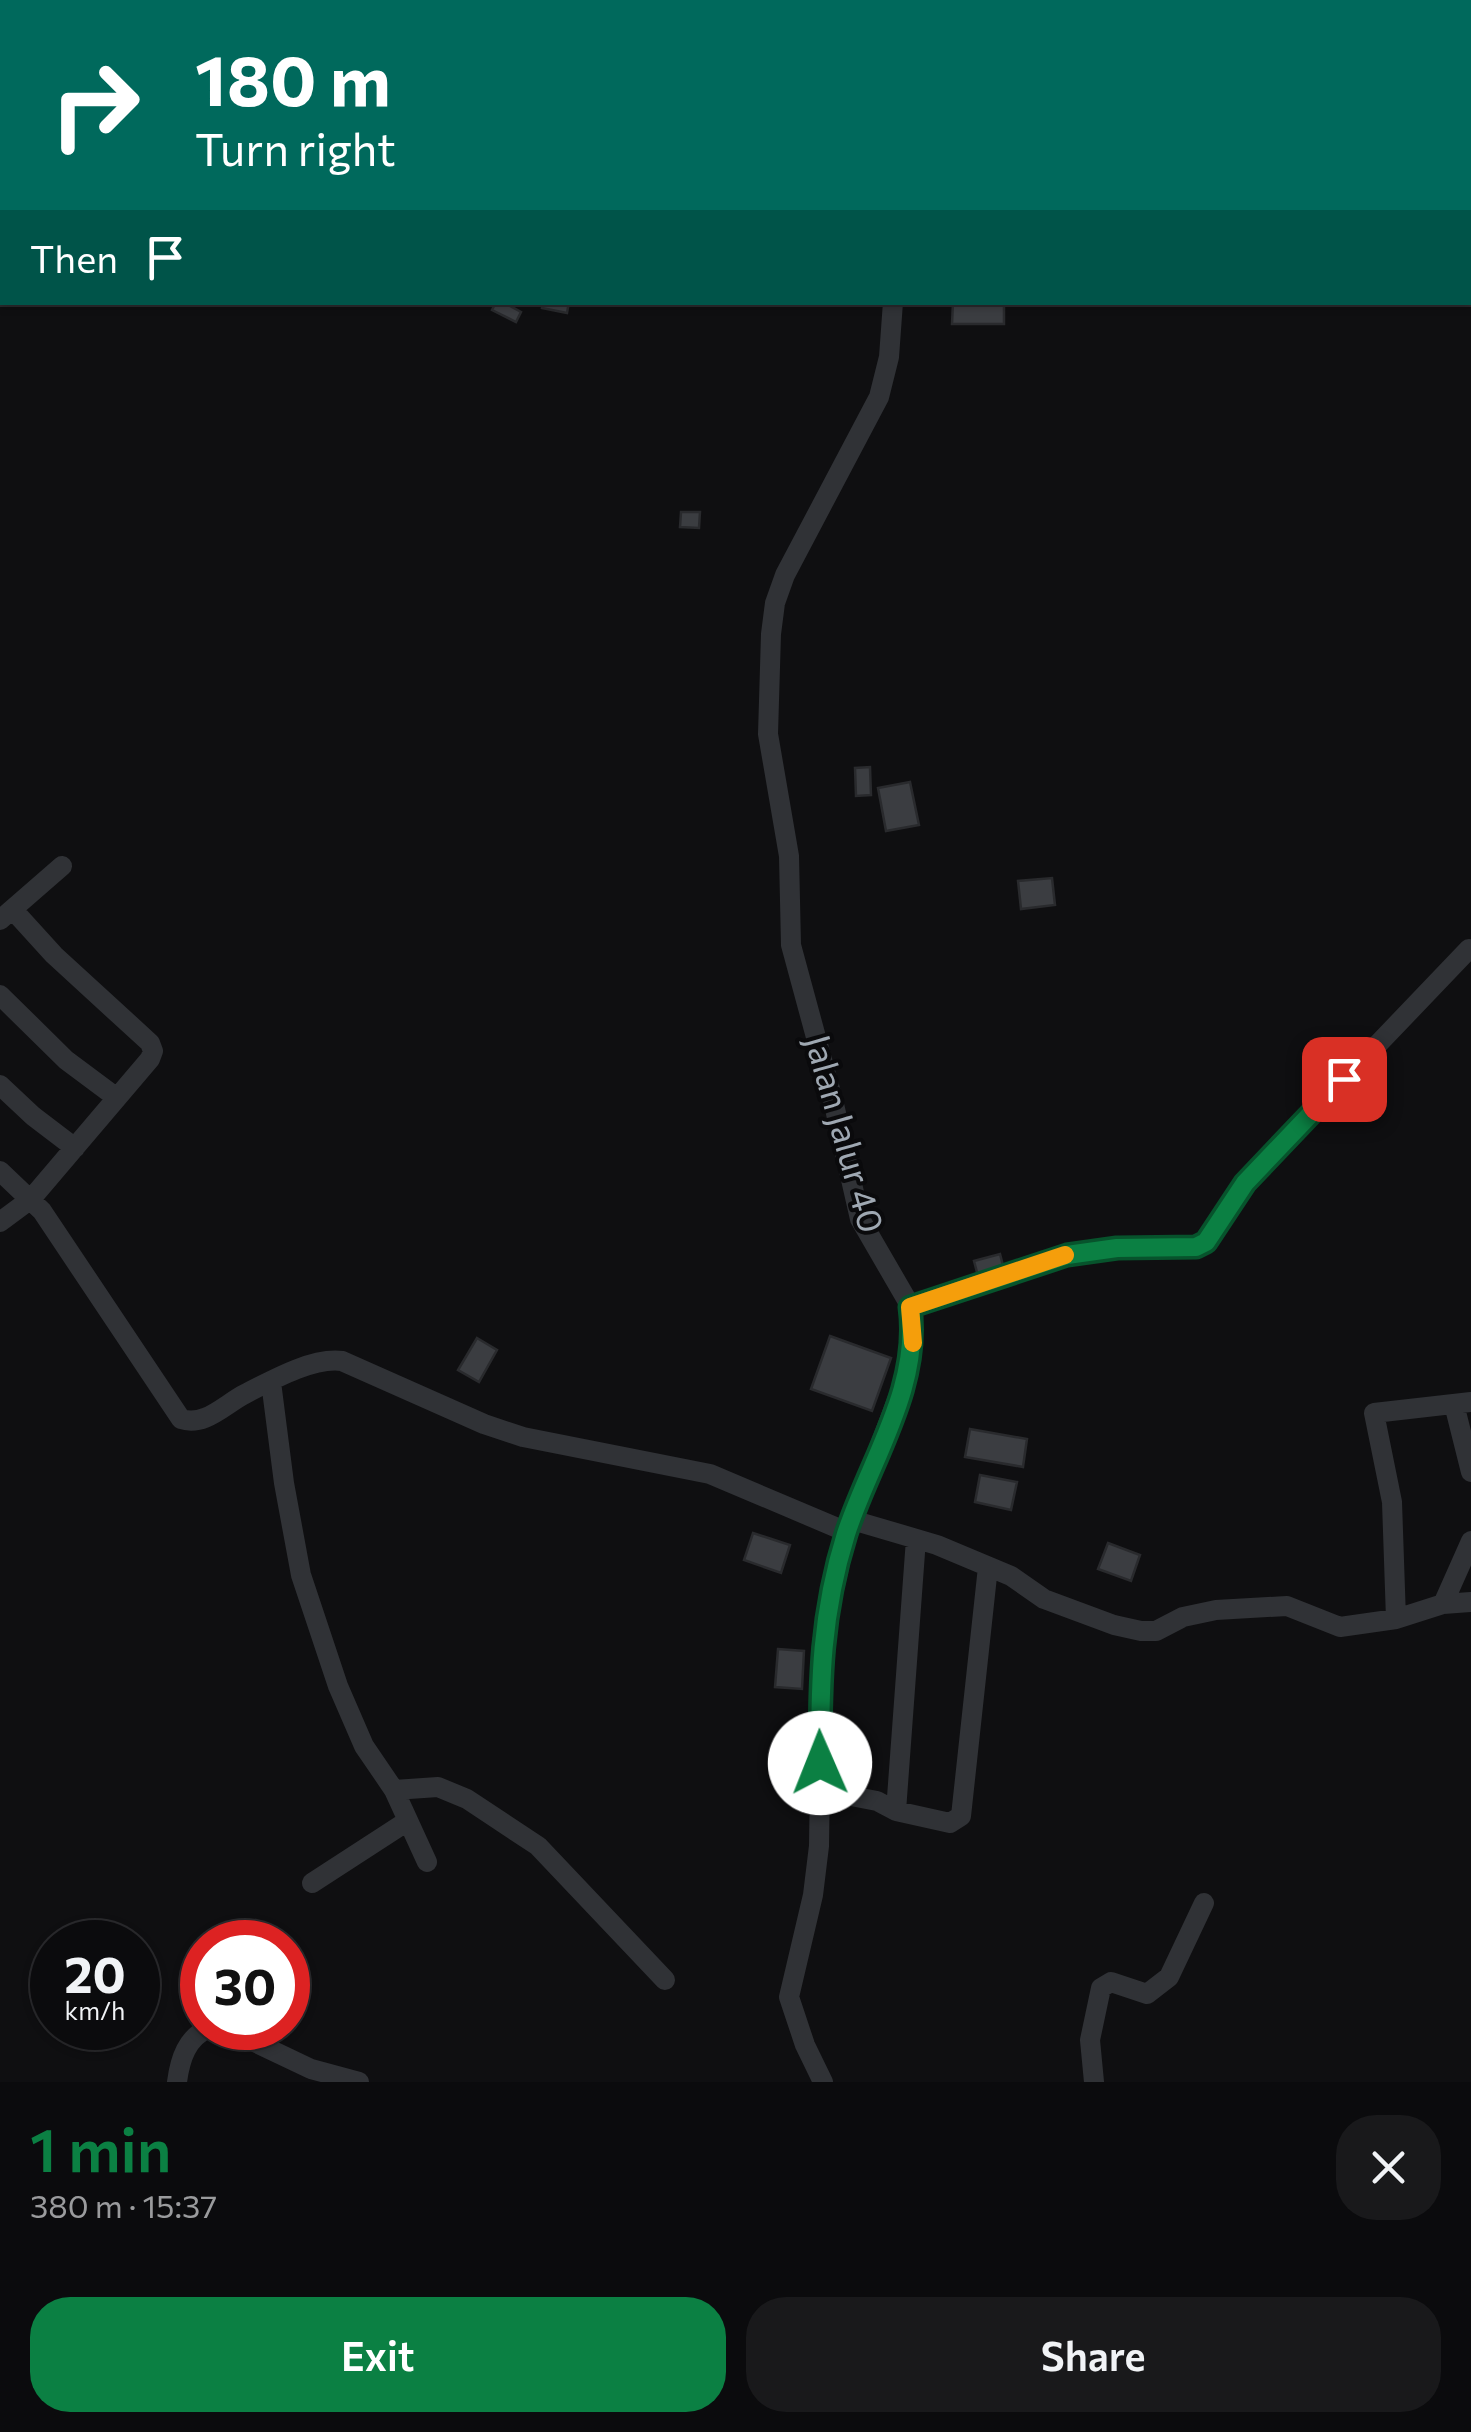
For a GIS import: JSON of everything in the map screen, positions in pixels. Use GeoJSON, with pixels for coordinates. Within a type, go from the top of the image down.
{"type":"FeatureCollection","features":[{"type":"Feature","properties":{"kind":"street","name":"Jalan Jalur 40"},"geometry":{"type":"LineString","coordinates":[[824,2082],[805,2045],[789,1997],[813,1895],[819,1846],[822,1642],[849,1526],[906,1379],[912,1344],[910,1307],[860,1219],[834,1100],[798,975],[791,945],[789,856],[768,734],[775,603],[785,575],[880,397],[891,341],[893,305]]}},
{"type":"Feature","properties":{"kind":"street"},"geometry":{"type":"LineString","coordinates":[[0,1222],[31,1199],[150,1060],[153,1051],[150,1043],[7,916],[62,866]]}},
{"type":"Feature","properties":{"kind":"street"},"geometry":{"type":"LineString","coordinates":[[910,1307],[1067,1255],[1117,1248],[1196,1247],[1206,1242],[1245,1183],[1469,949]]}},
{"type":"Feature","properties":{"kind":"street"},"geometry":{"type":"LineString","coordinates":[[0,995],[66,1060],[117,1098]]}},
{"type":"Feature","properties":{"kind":"street"},"geometry":{"type":"LineString","coordinates":[[0,1085],[75,1148]]}},
{"type":"Feature","properties":{"kind":"street"},"geometry":{"type":"LineString","coordinates":[[0,1171],[31,1199],[181,1419],[190,1422],[272,1382],[330,1360],[342,1361],[484,1424],[523,1437],[710,1474],[849,1526],[916,1539],[1010,1576],[1044,1599],[1141,1631],[1156,1631],[1183,1617],[1216,1610],[1287,1606],[1340,1627],[1396,1619],[1443,1604],[1471,1602]]}},
{"type":"Feature","properties":{"kind":"street"},"geometry":{"type":"LineString","coordinates":[[272,1382],[301,1575],[338,1686],[364,1746],[394,1790],[428,1862]]}},
{"type":"Feature","properties":{"kind":"street"},"geometry":{"type":"LineString","coordinates":[[1396,1619],[1392,1502],[1374,1413],[1463,1402],[1471,1472]]}},
{"type":"Feature","properties":{"kind":"street"},"geometry":{"type":"LineString","coordinates":[[896,1810],[916,1539]]}},
{"type":"Feature","properties":{"kind":"street"},"geometry":{"type":"LineString","coordinates":[[1443,1604],[1471,1541]]}},
{"type":"Feature","properties":{"kind":"street"},"geometry":{"type":"LineString","coordinates":[[820,1790],[877,1800],[896,1810],[950,1823],[961,1816],[988,1567]]}},
{"type":"Feature","properties":{"kind":"street"},"geometry":{"type":"LineString","coordinates":[[394,1790],[438,1787],[467,1799],[538,1846],[665,1980]]}},
{"type":"Feature","properties":{"kind":"street"},"geometry":{"type":"LineString","coordinates":[[312,1882],[406,1822]]}},
{"type":"Feature","properties":{"kind":"street"},"geometry":{"type":"LineString","coordinates":[[1094,2082],[1090,2040],[1101,1988],[1111,1982],[1147,1994],[1169,1977],[1204,1903]]}},
{"type":"Feature","properties":{"kind":"street"},"geometry":{"type":"LineString","coordinates":[[177,2082],[186,2050]]}},
{"type":"Feature","properties":{"kind":"street"},"geometry":{"type":"LineString","coordinates":[[272,2050],[311,2068],[359,2082]]}},
{"type":"Feature","properties":{"kind":"building"},"geometry":{"type":"Polygon","coordinates":[[[494,305],[508,305],[521,312],[516,322],[492,310],[494,305]]]}},
{"type":"Feature","properties":{"kind":"building"},"geometry":{"type":"Polygon","coordinates":[[[542,305],[568,305],[567,313],[542,308],[542,305]]]}},
{"type":"Feature","properties":{"kind":"building"},"geometry":{"type":"Polygon","coordinates":[[[953,305],[1004,305],[1004,324],[952,324],[953,305]]]}},
{"type":"Feature","properties":{"kind":"building"},"geometry":{"type":"Polygon","coordinates":[[[681,512],[700,512],[699,528],[680,527],[681,512]]]}},
{"type":"Feature","properties":{"kind":"building"},"geometry":{"type":"Polygon","coordinates":[[[870,767],[871,795],[856,796],[855,768],[870,767]]]}},
{"type":"Feature","properties":{"kind":"building"},"geometry":{"type":"Polygon","coordinates":[[[910,782],[919,825],[886,831],[878,788],[910,782]]]}},
{"type":"Feature","properties":{"kind":"building"},"geometry":{"type":"Polygon","coordinates":[[[1052,878],[1055,905],[1021,909],[1018,881],[1052,878]]]}},
{"type":"Feature","properties":{"kind":"building"},"geometry":{"type":"Polygon","coordinates":[[[1000,1254],[1005,1273],[979,1280],[974,1261],[1000,1254]]]}},
{"type":"Feature","properties":{"kind":"building"},"geometry":{"type":"Polygon","coordinates":[[[830,1336],[891,1358],[872,1411],[811,1389],[830,1336]]]}},
{"type":"Feature","properties":{"kind":"building"},"geometry":{"type":"Polygon","coordinates":[[[477,1338],[497,1350],[479,1382],[458,1370],[477,1338]]]}},
{"type":"Feature","properties":{"kind":"building"},"geometry":{"type":"Polygon","coordinates":[[[970,1429],[1027,1439],[1023,1467],[965,1457],[970,1429]]]}},
{"type":"Feature","properties":{"kind":"building"},"geometry":{"type":"Polygon","coordinates":[[[980,1475],[1017,1482],[1011,1510],[975,1502],[980,1475]]]}},
{"type":"Feature","properties":{"kind":"building"},"geometry":{"type":"Polygon","coordinates":[[[753,1533],[790,1545],[781,1573],[744,1560],[753,1533]]]}},
{"type":"Feature","properties":{"kind":"building"},"geometry":{"type":"Polygon","coordinates":[[[1108,1543],[1140,1555],[1131,1581],[1098,1569],[1108,1543]]]}},
{"type":"Feature","properties":{"kind":"building"},"geometry":{"type":"Polygon","coordinates":[[[778,1649],[804,1651],[802,1689],[775,1687],[778,1649]]]}},
{"type":"Feature","properties":{"kind":"slow traffic"},"geometry":{"type":"LineString","coordinates":[[913,1343],[910,1307],[1065,1255]]}},
{"type":"Feature","properties":{"kind":"route"},"geometry":{"type":"LineString","coordinates":[[820,1763],[822,1642],[832,1588],[847,1532],[906,1379],[913,1328],[910,1307],[1067,1255],[1117,1248],[1196,1247],[1206,1242],[1245,1183],[1344,1079]]}}]}
